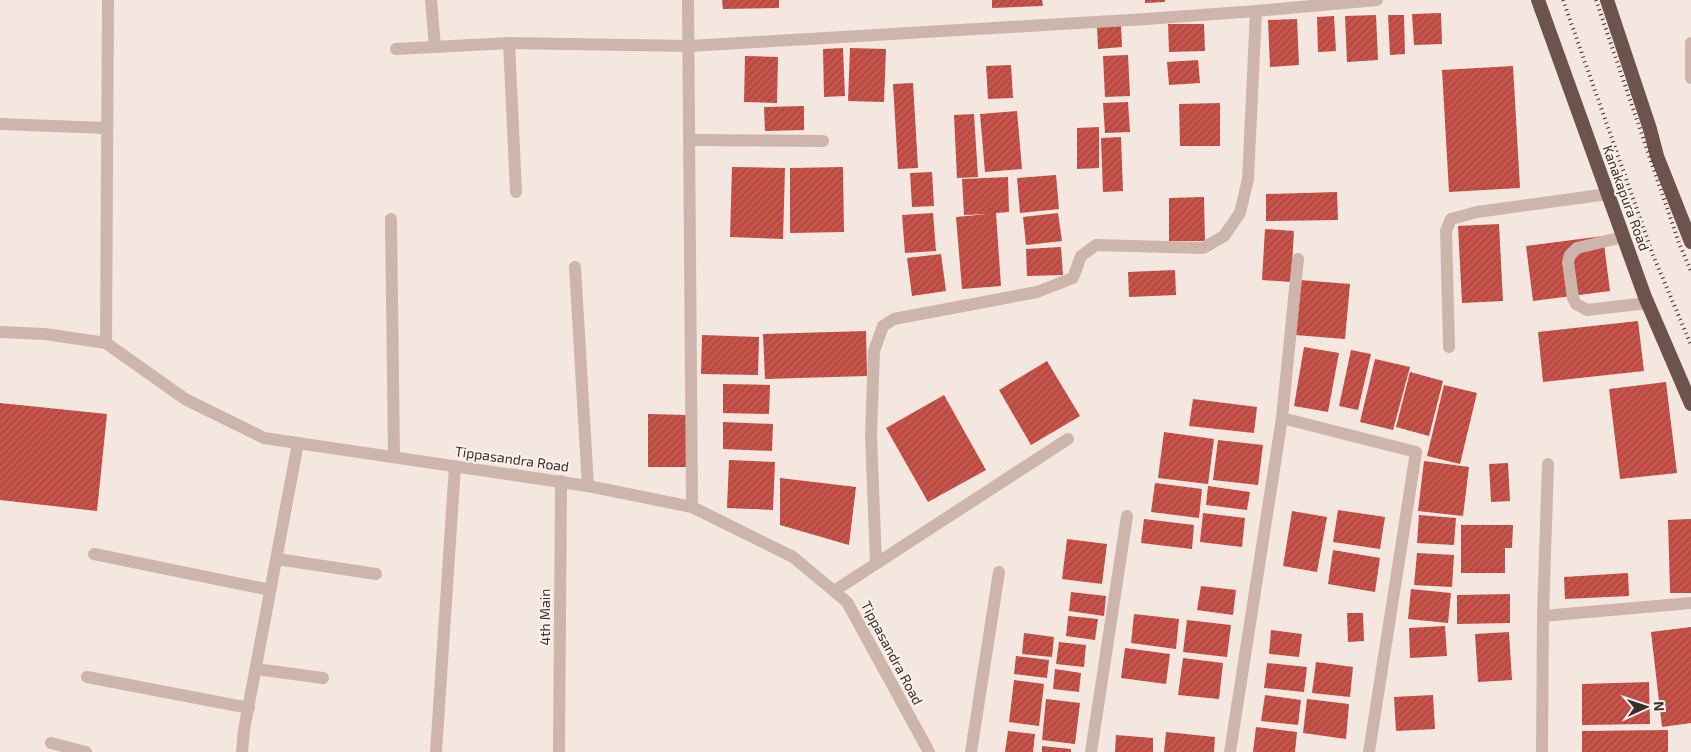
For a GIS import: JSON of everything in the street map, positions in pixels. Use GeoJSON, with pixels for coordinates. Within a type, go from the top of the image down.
{"type":"FeatureCollection","features":[{"type":"Feature","properties":{"kind":"highway","name":"Kanakapura Road"},"geometry":{"type":"LineString","coordinates":[[1538,0],[1647,303],[1691,404]]}},
{"type":"Feature","properties":{"kind":"highway"},"geometry":{"type":"LineString","coordinates":[[1607,0],[1650,129],[1657,156],[1691,242]]}},
{"type":"Feature","properties":{"kind":"street"},"geometry":{"type":"LineString","coordinates":[[106,344],[108,0]]}},
{"type":"Feature","properties":{"kind":"street"},"geometry":{"type":"LineString","coordinates":[[431,0],[435,47]]}},
{"type":"Feature","properties":{"kind":"street"},"geometry":{"type":"LineString","coordinates":[[688,0],[692,507]]}},
{"type":"Feature","properties":{"kind":"street"},"geometry":{"type":"LineString","coordinates":[[396,49],[509,43],[689,46],[1256,11],[1377,0]]}},
{"type":"Feature","properties":{"kind":"street"},"geometry":{"type":"LineString","coordinates":[[876,564],[871,435],[874,351],[883,326],[894,319],[1037,292],[1073,278],[1082,256],[1096,244],[1203,248],[1224,236],[1240,213],[1248,179],[1256,11]]}},
{"type":"Feature","properties":{"kind":"street"},"geometry":{"type":"LineString","coordinates":[[509,43],[516,192]]}},
{"type":"Feature","properties":{"kind":"street"},"geometry":{"type":"LineString","coordinates":[[1691,43],[1691,78]]}},
{"type":"Feature","properties":{"kind":"street"},"geometry":{"type":"LineString","coordinates":[[0,124],[107,128]]}},
{"type":"Feature","properties":{"kind":"street"},"geometry":{"type":"LineString","coordinates":[[689,140],[822,141]]}},
{"type":"Feature","properties":{"kind":"street"},"geometry":{"type":"LineString","coordinates":[[1449,347],[1446,231],[1451,218],[1477,212],[1608,194]]}},
{"type":"Feature","properties":{"kind":"street"},"geometry":{"type":"LineString","coordinates":[[390,219],[394,457]]}},
{"type":"Feature","properties":{"kind":"street"},"geometry":{"type":"LineString","coordinates":[[1623,236],[1577,248],[1570,254],[1568,262],[1573,298],[1576,304],[1587,310],[1647,303]]}},
{"type":"Feature","properties":{"kind":"street"},"geometry":{"type":"LineString","coordinates":[[1230,752],[1282,418],[1298,259]]}},
{"type":"Feature","properties":{"kind":"street"},"geometry":{"type":"LineString","coordinates":[[575,267],[588,486]]}},
{"type":"Feature","properties":{"kind":"street","name":"Tippasandra Road"},"geometry":{"type":"LineString","coordinates":[[0,332],[45,334],[106,344],[185,399],[264,438],[588,486],[692,507],[793,557],[847,602],[924,750]]}},
{"type":"Feature","properties":{"kind":"street"},"geometry":{"type":"LineString","coordinates":[[1282,418],[1416,452],[1369,752]]}},
{"type":"Feature","properties":{"kind":"street"},"geometry":{"type":"LineString","coordinates":[[834,591],[1068,439]]}},
{"type":"Feature","properties":{"kind":"street"},"geometry":{"type":"LineString","coordinates":[[242,752],[298,443]]}},
{"type":"Feature","properties":{"kind":"street"},"geometry":{"type":"LineString","coordinates":[[1542,752],[1543,616],[1548,464]]}},
{"type":"Feature","properties":{"kind":"street"},"geometry":{"type":"LineString","coordinates":[[436,752],[455,466]]}},
{"type":"Feature","properties":{"kind":"street","name":"4th Main"},"geometry":{"type":"LineString","coordinates":[[558,752],[561,482]]}},
{"type":"Feature","properties":{"kind":"street"},"geometry":{"type":"LineString","coordinates":[[1091,752],[1127,516]]}},
{"type":"Feature","properties":{"kind":"street"},"geometry":{"type":"LineString","coordinates":[[94,554],[270,590]]}},
{"type":"Feature","properties":{"kind":"street"},"geometry":{"type":"LineString","coordinates":[[277,559],[376,574]]}},
{"type":"Feature","properties":{"kind":"street"},"geometry":{"type":"LineString","coordinates":[[971,752],[999,572]]}},
{"type":"Feature","properties":{"kind":"street"},"geometry":{"type":"LineString","coordinates":[[1543,616],[1691,604]]}},
{"type":"Feature","properties":{"kind":"street"},"geometry":{"type":"LineString","coordinates":[[256,669],[322,678]]}},
{"type":"Feature","properties":{"kind":"street"},"geometry":{"type":"LineString","coordinates":[[87,677],[249,708]]}},
{"type":"Feature","properties":{"kind":"street"},"geometry":{"type":"LineString","coordinates":[[51,743],[86,752]]}},
{"type":"Feature","properties":{"kind":"building"},"geometry":{"type":"Polygon","coordinates":[[[722,0],[779,0],[779,8],[723,9],[722,0]]]}},
{"type":"Feature","properties":{"kind":"building"},"geometry":{"type":"Polygon","coordinates":[[[992,0],[1042,0],[1043,6],[992,8],[992,0]]]}},
{"type":"Feature","properties":{"kind":"building"},"geometry":{"type":"Polygon","coordinates":[[[1145,0],[1165,0],[1165,2],[1145,3],[1145,0]]]}},
{"type":"Feature","properties":{"kind":"building"},"geometry":{"type":"Polygon","coordinates":[[[1441,13],[1442,44],[1414,45],[1412,14],[1441,13]]]}},
{"type":"Feature","properties":{"kind":"building"},"geometry":{"type":"Polygon","coordinates":[[[1376,15],[1378,60],[1347,62],[1345,16],[1376,15]]]}},
{"type":"Feature","properties":{"kind":"building"},"geometry":{"type":"Polygon","coordinates":[[[1388,15],[1404,15],[1405,54],[1390,55],[1388,15]]]}},
{"type":"Feature","properties":{"kind":"building"},"geometry":{"type":"Polygon","coordinates":[[[1334,16],[1336,51],[1318,52],[1317,17],[1334,16]]]}},
{"type":"Feature","properties":{"kind":"building"},"geometry":{"type":"Polygon","coordinates":[[[1297,19],[1299,65],[1270,67],[1268,20],[1297,19]]]}},
{"type":"Feature","properties":{"kind":"building"},"geometry":{"type":"Polygon","coordinates":[[[1168,24],[1204,24],[1205,51],[1169,52],[1168,24]]]}},
{"type":"Feature","properties":{"kind":"building"},"geometry":{"type":"Polygon","coordinates":[[[1121,25],[1122,47],[1098,49],[1097,26],[1121,25]]]}},
{"type":"Feature","properties":{"kind":"building"},"geometry":{"type":"Polygon","coordinates":[[[843,48],[845,96],[824,97],[823,49],[843,48]]]}},
{"type":"Feature","properties":{"kind":"building"},"geometry":{"type":"Polygon","coordinates":[[[850,48],[886,49],[884,102],[848,101],[850,48]]]}},
{"type":"Feature","properties":{"kind":"building"},"geometry":{"type":"Polygon","coordinates":[[[1128,55],[1130,96],[1105,97],[1103,56],[1128,55]]]}},
{"type":"Feature","properties":{"kind":"building"},"geometry":{"type":"Polygon","coordinates":[[[745,56],[778,57],[777,103],[744,102],[745,56]]]}},
{"type":"Feature","properties":{"kind":"building"},"geometry":{"type":"Polygon","coordinates":[[[1198,60],[1200,83],[1169,85],[1167,62],[1198,60]]]}},
{"type":"Feature","properties":{"kind":"building"},"geometry":{"type":"Polygon","coordinates":[[[1011,65],[1013,98],[988,99],[986,66],[1011,65]]]}},
{"type":"Feature","properties":{"kind":"building"},"geometry":{"type":"Polygon","coordinates":[[[1513,66],[1520,188],[1449,192],[1442,70],[1513,66]]]}},
{"type":"Feature","properties":{"kind":"building"},"geometry":{"type":"Polygon","coordinates":[[[913,83],[918,168],[898,169],[893,84],[913,83]]]}},
{"type":"Feature","properties":{"kind":"building"},"geometry":{"type":"Polygon","coordinates":[[[1128,102],[1130,132],[1105,133],[1103,103],[1128,102]]]}},
{"type":"Feature","properties":{"kind":"building"},"geometry":{"type":"Polygon","coordinates":[[[1220,103],[1220,146],[1180,146],[1179,104],[1220,103]]]}},
{"type":"Feature","properties":{"kind":"building"},"geometry":{"type":"Polygon","coordinates":[[[804,106],[804,130],[765,131],[764,107],[804,106]]]}},
{"type":"Feature","properties":{"kind":"building"},"geometry":{"type":"Polygon","coordinates":[[[1017,111],[1022,169],[985,172],[980,114],[1017,111]]]}},
{"type":"Feature","properties":{"kind":"building"},"geometry":{"type":"Polygon","coordinates":[[[974,114],[978,177],[957,178],[954,115],[974,114]]]}},
{"type":"Feature","properties":{"kind":"building"},"geometry":{"type":"Polygon","coordinates":[[[1099,127],[1099,168],[1077,169],[1077,128],[1099,127]]]}},
{"type":"Feature","properties":{"kind":"building"},"geometry":{"type":"Polygon","coordinates":[[[1121,137],[1123,191],[1103,192],[1101,138],[1121,137]]]}},
{"type":"Feature","properties":{"kind":"building"},"geometry":{"type":"Polygon","coordinates":[[[732,167],[785,168],[783,239],[730,237],[732,167]]]}},
{"type":"Feature","properties":{"kind":"building"},"geometry":{"type":"Polygon","coordinates":[[[843,167],[844,232],[790,233],[790,168],[843,167]]]}},
{"type":"Feature","properties":{"kind":"building"},"geometry":{"type":"Polygon","coordinates":[[[932,172],[934,206],[912,207],[910,173],[932,172]]]}},
{"type":"Feature","properties":{"kind":"building"},"geometry":{"type":"Polygon","coordinates":[[[1056,175],[1059,209],[1020,213],[1017,178],[1056,175]]]}},
{"type":"Feature","properties":{"kind":"building"},"geometry":{"type":"Polygon","coordinates":[[[1008,177],[1009,212],[996,213],[1001,286],[962,289],[956,217],[987,214],[964,215],[962,179],[1008,177]]]}},
{"type":"Feature","properties":{"kind":"building"},"geometry":{"type":"Polygon","coordinates":[[[1337,192],[1338,220],[1266,221],[1266,194],[1337,192]]]}},
{"type":"Feature","properties":{"kind":"building"},"geometry":{"type":"Polygon","coordinates":[[[1204,197],[1205,241],[1169,241],[1169,198],[1204,197]]]}},
{"type":"Feature","properties":{"kind":"building"},"geometry":{"type":"Polygon","coordinates":[[[933,213],[936,251],[905,253],[902,215],[933,213]]]}},
{"type":"Feature","properties":{"kind":"building"},"geometry":{"type":"Polygon","coordinates":[[[1058,213],[1062,241],[1026,245],[1023,217],[1058,213]]]}},
{"type":"Feature","properties":{"kind":"building"},"geometry":{"type":"Polygon","coordinates":[[[1499,224],[1503,301],[1462,303],[1458,226],[1499,224]]]}},
{"type":"Feature","properties":{"kind":"building"},"geometry":{"type":"Polygon","coordinates":[[[1265,229],[1294,231],[1291,282],[1262,280],[1265,229]]]}},
{"type":"Feature","properties":{"kind":"building"},"geometry":{"type":"Polygon","coordinates":[[[1603,236],[1610,291],[1533,301],[1526,246],[1603,236]]]}},
{"type":"Feature","properties":{"kind":"building"},"geometry":{"type":"Polygon","coordinates":[[[1061,247],[1063,275],[1027,276],[1026,249],[1061,247]]]}},
{"type":"Feature","properties":{"kind":"building"},"geometry":{"type":"Polygon","coordinates":[[[941,254],[946,291],[912,296],[907,258],[941,254]]]}},
{"type":"Feature","properties":{"kind":"building"},"geometry":{"type":"Polygon","coordinates":[[[1175,270],[1176,295],[1129,297],[1128,272],[1175,270]]]}},
{"type":"Feature","properties":{"kind":"building"},"geometry":{"type":"Polygon","coordinates":[[[1300,280],[1350,284],[1345,339],[1295,335],[1300,280]]]}},
{"type":"Feature","properties":{"kind":"building"},"geometry":{"type":"Polygon","coordinates":[[[1638,321],[1644,371],[1543,382],[1538,332],[1638,321]]]}},
{"type":"Feature","properties":{"kind":"building"},"geometry":{"type":"Polygon","coordinates":[[[866,331],[867,376],[765,379],[763,334],[866,331]]]}},
{"type":"Feature","properties":{"kind":"building"},"geometry":{"type":"Polygon","coordinates":[[[702,335],[759,337],[758,375],[701,374],[702,335]]]}},
{"type":"Feature","properties":{"kind":"building"},"geometry":{"type":"Polygon","coordinates":[[[1304,347],[1339,353],[1328,412],[1294,406],[1304,347]]]}},
{"type":"Feature","properties":{"kind":"building"},"geometry":{"type":"Polygon","coordinates":[[[1351,350],[1371,354],[1358,410],[1339,406],[1351,350]]]}},
{"type":"Feature","properties":{"kind":"building"},"geometry":{"type":"Polygon","coordinates":[[[1375,359],[1410,367],[1393,430],[1360,422],[1375,359]]]}},
{"type":"Feature","properties":{"kind":"building"},"geometry":{"type":"Polygon","coordinates":[[[1047,361],[1080,416],[1031,445],[999,390],[1047,361]]]}},
{"type":"Feature","properties":{"kind":"building"},"geometry":{"type":"Polygon","coordinates":[[[1410,372],[1443,381],[1429,436],[1396,427],[1410,372]]]}},
{"type":"Feature","properties":{"kind":"building"},"geometry":{"type":"Polygon","coordinates":[[[1666,382],[1677,473],[1620,479],[1609,389],[1666,382]]]}},
{"type":"Feature","properties":{"kind":"building"},"geometry":{"type":"Polygon","coordinates":[[[723,384],[770,385],[769,414],[723,413],[723,384]]]}},
{"type":"Feature","properties":{"kind":"building"},"geometry":{"type":"Polygon","coordinates":[[[1444,385],[1477,393],[1460,464],[1427,456],[1444,385]]]}},
{"type":"Feature","properties":{"kind":"building"},"geometry":{"type":"Polygon","coordinates":[[[944,395],[986,470],[928,502],[886,428],[944,395]]]}},
{"type":"Feature","properties":{"kind":"building"},"geometry":{"type":"Polygon","coordinates":[[[1193,399],[1257,407],[1254,433],[1189,426],[1193,399]]]}},
{"type":"Feature","properties":{"kind":"building"},"geometry":{"type":"Polygon","coordinates":[[[0,403],[107,414],[97,511],[0,500],[0,403]]]}},
{"type":"Feature","properties":{"kind":"building"},"geometry":{"type":"Polygon","coordinates":[[[648,414],[687,415],[686,467],[648,467],[648,414]]]}},
{"type":"Feature","properties":{"kind":"building"},"geometry":{"type":"Polygon","coordinates":[[[723,422],[773,424],[772,451],[723,449],[723,422]]]}},
{"type":"Feature","properties":{"kind":"building"},"geometry":{"type":"Polygon","coordinates":[[[1164,432],[1214,439],[1208,484],[1158,478],[1164,432]]]}},
{"type":"Feature","properties":{"kind":"building"},"geometry":{"type":"Polygon","coordinates":[[[1218,440],[1263,445],[1258,485],[1213,480],[1218,440]]]}},
{"type":"Feature","properties":{"kind":"building"},"geometry":{"type":"Polygon","coordinates":[[[729,460],[775,462],[773,510],[727,508],[729,460]]]}},
{"type":"Feature","properties":{"kind":"building"},"geometry":{"type":"Polygon","coordinates":[[[1424,461],[1469,467],[1463,516],[1418,511],[1424,461]]]}},
{"type":"Feature","properties":{"kind":"building"},"geometry":{"type":"Polygon","coordinates":[[[1508,463],[1510,501],[1491,502],[1489,464],[1508,463]]]}},
{"type":"Feature","properties":{"kind":"building"},"geometry":{"type":"Polygon","coordinates":[[[780,478],[856,487],[849,545],[780,525],[780,478]]]}},
{"type":"Feature","properties":{"kind":"building"},"geometry":{"type":"Polygon","coordinates":[[[1155,483],[1202,489],[1199,518],[1151,512],[1155,483]]]}},
{"type":"Feature","properties":{"kind":"building"},"geometry":{"type":"Polygon","coordinates":[[[1208,486],[1250,492],[1247,510],[1206,505],[1208,486]]]}},
{"type":"Feature","properties":{"kind":"building"},"geometry":{"type":"Polygon","coordinates":[[[1338,510],[1385,517],[1380,549],[1333,542],[1338,510]]]}},
{"type":"Feature","properties":{"kind":"building"},"geometry":{"type":"Polygon","coordinates":[[[1292,511],[1327,517],[1317,572],[1283,566],[1292,511]]]}},
{"type":"Feature","properties":{"kind":"building"},"geometry":{"type":"Polygon","coordinates":[[[1203,513],[1245,518],[1242,547],[1200,542],[1203,513]]]}},
{"type":"Feature","properties":{"kind":"building"},"geometry":{"type":"Polygon","coordinates":[[[1419,515],[1456,518],[1454,545],[1417,543],[1419,515]]]}},
{"type":"Feature","properties":{"kind":"building"},"geometry":{"type":"Polygon","coordinates":[[[1144,519],[1194,525],[1192,549],[1141,543],[1144,519]]]}},
{"type":"Feature","properties":{"kind":"building"},"geometry":{"type":"Polygon","coordinates":[[[1691,519],[1691,593],[1670,593],[1668,520],[1691,519]]]}},
{"type":"Feature","properties":{"kind":"building"},"geometry":{"type":"Polygon","coordinates":[[[1461,525],[1513,525],[1512,548],[1505,548],[1505,573],[1461,573],[1461,525]]]}},
{"type":"Feature","properties":{"kind":"building"},"geometry":{"type":"Polygon","coordinates":[[[1067,539],[1107,544],[1102,584],[1062,579],[1067,539]]]}},
{"type":"Feature","properties":{"kind":"building"},"geometry":{"type":"Polygon","coordinates":[[[1333,550],[1380,558],[1375,592],[1328,584],[1333,550]]]}},
{"type":"Feature","properties":{"kind":"building"},"geometry":{"type":"Polygon","coordinates":[[[1417,553],[1454,555],[1452,587],[1414,585],[1417,553]]]}},
{"type":"Feature","properties":{"kind":"building"},"geometry":{"type":"Polygon","coordinates":[[[1628,573],[1629,596],[1565,599],[1564,577],[1628,573]]]}},
{"type":"Feature","properties":{"kind":"building"},"geometry":{"type":"Polygon","coordinates":[[[1201,586],[1236,590],[1233,615],[1197,610],[1201,586]]]}},
{"type":"Feature","properties":{"kind":"building"},"geometry":{"type":"Polygon","coordinates":[[[1411,589],[1451,593],[1448,623],[1408,619],[1411,589]]]}},
{"type":"Feature","properties":{"kind":"building"},"geometry":{"type":"Polygon","coordinates":[[[1071,592],[1106,596],[1104,616],[1069,611],[1071,592]]]}},
{"type":"Feature","properties":{"kind":"building"},"geometry":{"type":"Polygon","coordinates":[[[1510,594],[1510,623],[1457,624],[1457,595],[1510,594]]]}},
{"type":"Feature","properties":{"kind":"building"},"geometry":{"type":"Polygon","coordinates":[[[1347,613],[1363,613],[1364,641],[1348,642],[1347,613]]]}},
{"type":"Feature","properties":{"kind":"building"},"geometry":{"type":"Polygon","coordinates":[[[1134,614],[1179,619],[1176,649],[1131,643],[1134,614]]]}},
{"type":"Feature","properties":{"kind":"building"},"geometry":{"type":"Polygon","coordinates":[[[1068,616],[1098,619],[1095,640],[1066,636],[1068,616]]]}},
{"type":"Feature","properties":{"kind":"building"},"geometry":{"type":"Polygon","coordinates":[[[1187,620],[1231,625],[1227,657],[1183,652],[1187,620]]]}},
{"type":"Feature","properties":{"kind":"building"},"geometry":{"type":"Polygon","coordinates":[[[1445,626],[1447,656],[1410,658],[1409,628],[1445,626]]]}},
{"type":"Feature","properties":{"kind":"building"},"geometry":{"type":"Polygon","coordinates":[[[1691,627],[1691,723],[1662,727],[1651,632],[1691,627]]]}},
{"type":"Feature","properties":{"kind":"building"},"geometry":{"type":"Polygon","coordinates":[[[1271,630],[1302,634],[1299,657],[1269,654],[1271,630]]]}},
{"type":"Feature","properties":{"kind":"building"},"geometry":{"type":"Polygon","coordinates":[[[1509,632],[1512,680],[1478,682],[1475,634],[1509,632]]]}},
{"type":"Feature","properties":{"kind":"building"},"geometry":{"type":"Polygon","coordinates":[[[1024,633],[1054,637],[1052,657],[1022,654],[1024,633]]]}},
{"type":"Feature","properties":{"kind":"building"},"geometry":{"type":"Polygon","coordinates":[[[1059,642],[1086,645],[1084,667],[1056,664],[1059,642]]]}},
{"type":"Feature","properties":{"kind":"building"},"geometry":{"type":"Polygon","coordinates":[[[1125,648],[1170,654],[1166,684],[1121,678],[1125,648]]]}},
{"type":"Feature","properties":{"kind":"building"},"geometry":{"type":"Polygon","coordinates":[[[1016,656],[1049,660],[1047,678],[1014,674],[1016,656]]]}},
{"type":"Feature","properties":{"kind":"building"},"geometry":{"type":"Polygon","coordinates":[[[1183,658],[1223,663],[1219,699],[1178,695],[1183,658]]]}},
{"type":"Feature","properties":{"kind":"building"},"geometry":{"type":"Polygon","coordinates":[[[1316,662],[1353,667],[1350,697],[1312,693],[1316,662]]]}},
{"type":"Feature","properties":{"kind":"building"},"geometry":{"type":"Polygon","coordinates":[[[1267,663],[1307,667],[1304,692],[1264,688],[1267,663]]]}},
{"type":"Feature","properties":{"kind":"building"},"geometry":{"type":"Polygon","coordinates":[[[1055,669],[1081,673],[1079,692],[1053,689],[1055,669]]]}},
{"type":"Feature","properties":{"kind":"building"},"geometry":{"type":"Polygon","coordinates":[[[1014,680],[1044,684],[1039,726],[1009,722],[1014,680]]]}},
{"type":"Feature","properties":{"kind":"building"},"geometry":{"type":"Polygon","coordinates":[[[1649,682],[1650,724],[1582,725],[1582,684],[1649,682]]]}},
{"type":"Feature","properties":{"kind":"building"},"geometry":{"type":"Polygon","coordinates":[[[1265,695],[1301,700],[1298,725],[1261,721],[1265,695]]]}},
{"type":"Feature","properties":{"kind":"building"},"geometry":{"type":"Polygon","coordinates":[[[1433,695],[1435,729],[1396,731],[1394,697],[1433,695]]]}},
{"type":"Feature","properties":{"kind":"building"},"geometry":{"type":"Polygon","coordinates":[[[1046,699],[1080,703],[1075,744],[1042,740],[1046,699]]]}},
{"type":"Feature","properties":{"kind":"building"},"geometry":{"type":"Polygon","coordinates":[[[1307,699],[1349,704],[1346,739],[1303,733],[1307,699]]]}},
{"type":"Feature","properties":{"kind":"building"},"geometry":{"type":"Polygon","coordinates":[[[1256,727],[1297,732],[1295,752],[1253,752],[1256,727]]]}},
{"type":"Feature","properties":{"kind":"building"},"geometry":{"type":"Polygon","coordinates":[[[1668,730],[1668,752],[1582,752],[1582,731],[1668,730]]]}},
{"type":"Feature","properties":{"kind":"building"},"geometry":{"type":"Polygon","coordinates":[[[1008,731],[1035,734],[1033,752],[1005,752],[1008,731]]]}},
{"type":"Feature","properties":{"kind":"building"},"geometry":{"type":"Polygon","coordinates":[[[1166,732],[1215,737],[1214,752],[1164,752],[1166,732]]]}},
{"type":"Feature","properties":{"kind":"building"},"geometry":{"type":"Polygon","coordinates":[[[1116,735],[1153,738],[1153,752],[1115,752],[1116,735]]]}},
{"type":"Feature","properties":{"kind":"building"},"geometry":{"type":"Polygon","coordinates":[[[1042,746],[1071,749],[1071,752],[1042,752],[1042,746]]]}},
{"type":"Feature","properties":{"kind":"railway"},"geometry":{"type":"LineString","coordinates":[[1563,0],[1653,255],[1691,345]]}},
{"type":"Feature","properties":{"kind":"railway"},"geometry":{"type":"LineString","coordinates":[[1596,0],[1679,243],[1691,271]]}}]}
